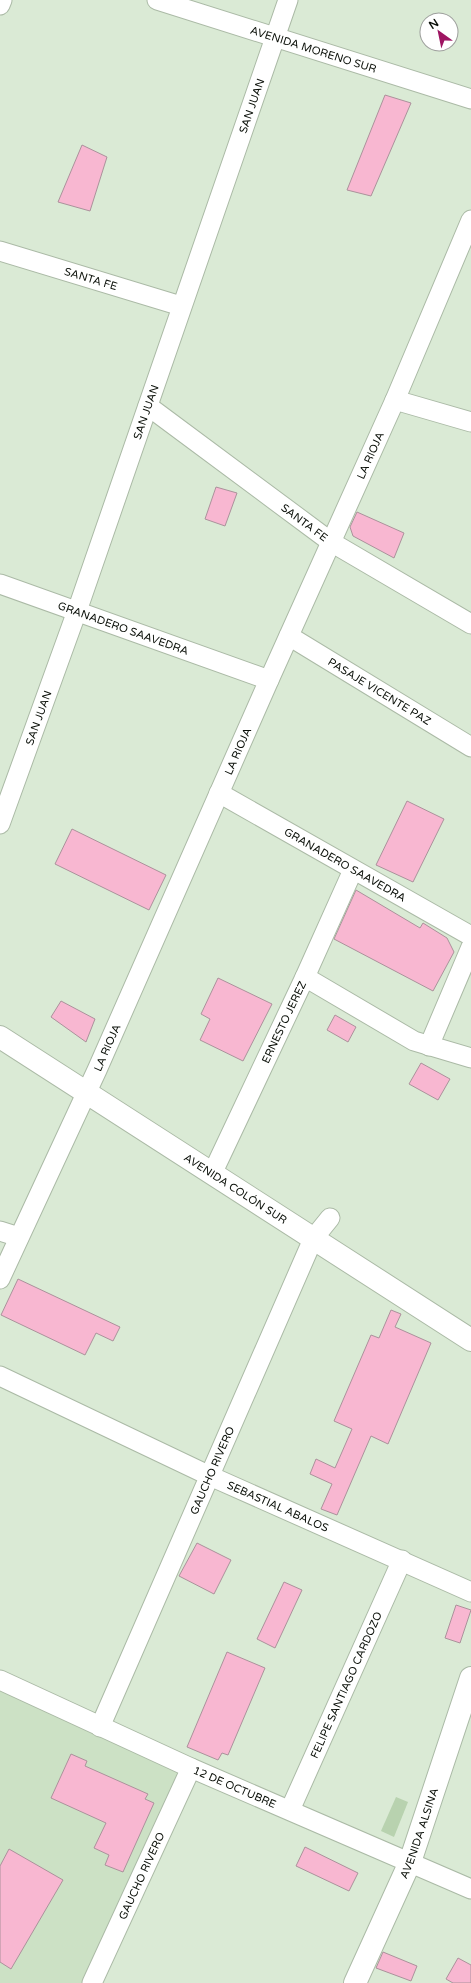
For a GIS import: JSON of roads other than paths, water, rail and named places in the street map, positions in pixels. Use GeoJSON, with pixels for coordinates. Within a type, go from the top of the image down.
{"type":"FeatureCollection","features":[{"type":"Feature","properties":{"kind":"main road","name":"AVENIDA COLÓN SUR"},"geometry":{"type":"LineString","coordinates":[[0,1037],[471,1340]]}},
{"type":"Feature","properties":{"kind":"main road","name":"AVENIDA ALSINA"},"geometry":{"type":"LineString","coordinates":[[355,1983],[410,1862],[471,1678]]}},
{"type":"Feature","properties":{"kind":"street"},"geometry":{"type":"LineString","coordinates":[[0,5],[2,0]]}},
{"type":"Feature","properties":{"kind":"street","name":"AVENIDA MORENO SUR"},"geometry":{"type":"LineString","coordinates":[[156,0],[274,38],[471,98]]}},
{"type":"Feature","properties":{"kind":"street","name":"SAN JUAN"},"geometry":{"type":"LineString","coordinates":[[0,824],[77,611],[181,306],[288,0]]}},
{"type":"Feature","properties":{"kind":"street","name":"LA RIOJA"},"geometry":{"type":"LineString","coordinates":[[0,1279],[86,1092],[268,680],[395,400],[471,220]]}},
{"type":"Feature","properties":{"kind":"street","name":"SANTA FE"},"geometry":{"type":"LineString","coordinates":[[0,251],[181,306]]}},
{"type":"Feature","properties":{"kind":"street"},"geometry":{"type":"LineString","coordinates":[[395,400],[471,422]]}},
{"type":"Feature","properties":{"kind":"street","name":"SANTA FE"},"geometry":{"type":"LineString","coordinates":[[148,406],[331,542],[471,624]]}},
{"type":"Feature","properties":{"kind":"street","name":"GRANADERO SAAVEDRA"},"geometry":{"type":"LineString","coordinates":[[0,584],[268,680]]}},
{"type":"Feature","properties":{"kind":"street","name":"PASAJE VICENTE PAZ"},"geometry":{"type":"LineString","coordinates":[[289,636],[471,747]]}},
{"type":"Feature","properties":{"kind":"street","name":"GRANADERO SAAVEDRA"},"geometry":{"type":"LineString","coordinates":[[219,793],[471,936]]}},
{"type":"Feature","properties":{"kind":"street","name":"ERNESTO JEREZ"},"geometry":{"type":"LineString","coordinates":[[212,1174],[305,977],[353,870]]}},
{"type":"Feature","properties":{"kind":"street"},"geometry":{"type":"LineString","coordinates":[[429,1046],[471,947]]}},
{"type":"Feature","properties":{"kind":"street"},"geometry":{"type":"LineString","coordinates":[[305,977],[401,1033],[429,1046],[471,1058]]}},
{"type":"Feature","properties":{"kind":"street","name":"GAUCHO RIVERO"},"geometry":{"type":"LineString","coordinates":[[100,1727],[314,1240],[330,1218]]}},
{"type":"Feature","properties":{"kind":"street"},"geometry":{"type":"LineString","coordinates":[[0,1231],[19,1237]]}},
{"type":"Feature","properties":{"kind":"street","name":"SEBASTIAL ABALOS"},"geometry":{"type":"LineString","coordinates":[[0,1376],[210,1476],[402,1560],[471,1592]]}},
{"type":"Feature","properties":{"kind":"street","name":"FELIPE SANTIAGO CARDOZO"},"geometry":{"type":"LineString","coordinates":[[290,1810],[402,1560]]}},
{"type":"Feature","properties":{"kind":"street","name":"12 DE OCTUBRE"},"geometry":{"type":"LineString","coordinates":[[0,1680],[191,1768],[471,1889]]}},
{"type":"Feature","properties":{"kind":"street","name":"GAUCHO RIVERO"},"geometry":{"type":"LineString","coordinates":[[92,1983],[191,1768]]}}]}
